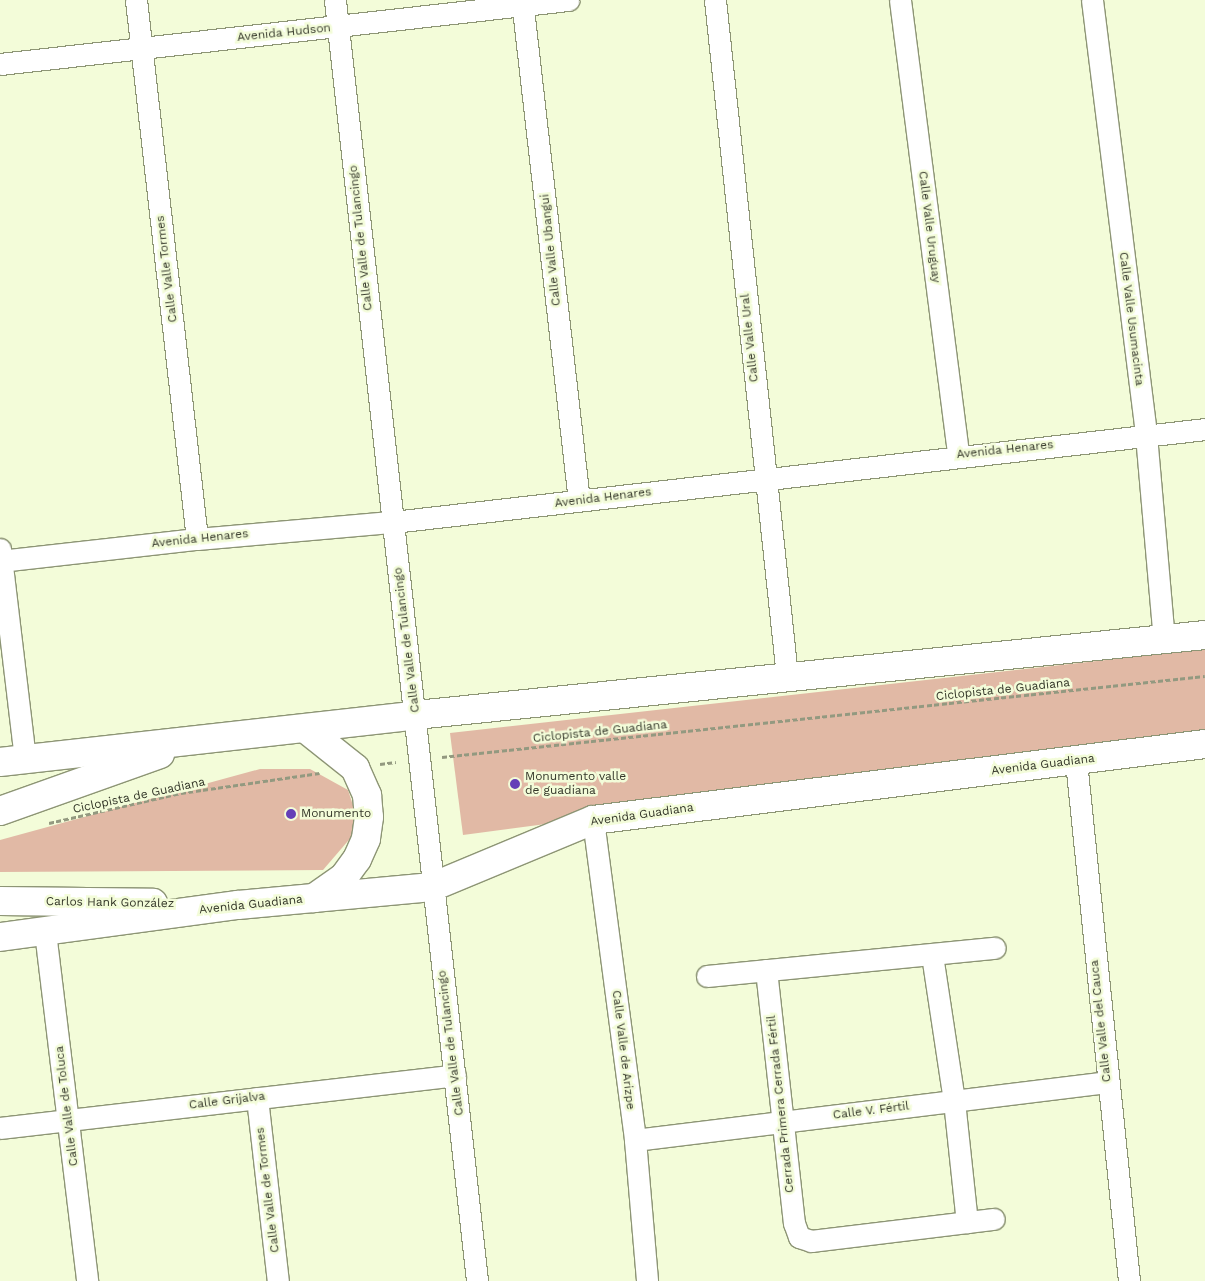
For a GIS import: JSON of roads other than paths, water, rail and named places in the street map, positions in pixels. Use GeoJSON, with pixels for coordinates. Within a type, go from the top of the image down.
{"type":"FeatureCollection","features":[{"type":"Feature","properties":{"kind":"street","name":"Calle Valle Tormes"},"geometry":{"type":"LineString","coordinates":[[136,0],[197,539]]}},
{"type":"Feature","properties":{"kind":"street","name":"Calle Valle de Tulancingo"},"geometry":{"type":"LineString","coordinates":[[335,0],[416,715],[432,887],[455,1075],[477,1281]]}},
{"type":"Feature","properties":{"kind":"street","name":"Avenida Hudson"},"geometry":{"type":"LineString","coordinates":[[0,64],[338,27],[523,2],[568,0]]}},
{"type":"Feature","properties":{"kind":"street","name":"Calle Valle Ural"},"geometry":{"type":"LineString","coordinates":[[716,0],[764,478],[787,676]]}},
{"type":"Feature","properties":{"kind":"street","name":"Calle Valle Uruguay"},"geometry":{"type":"LineString","coordinates":[[900,0],[958,455]]}},
{"type":"Feature","properties":{"kind":"street","name":"Calle Valle Usumacinta"},"geometry":{"type":"LineString","coordinates":[[1092,0],[1146,435],[1164,640]]}},
{"type":"Feature","properties":{"kind":"street","name":"Calle Valle Ubangui"},"geometry":{"type":"LineString","coordinates":[[523,2],[579,501]]}},
{"type":"Feature","properties":{"kind":"street","name":"Avenida Henares"},"geometry":{"type":"LineString","coordinates":[[0,557],[393,522],[958,455],[1205,429]]}},
{"type":"Feature","properties":{"kind":"street"},"geometry":{"type":"LineString","coordinates":[[0,557],[12,760],[787,676],[1205,635]]}},
{"type":"Feature","properties":{"kind":"street"},"geometry":{"type":"LineString","coordinates":[[306,729],[355,768],[367,795],[369,817],[366,839],[357,859],[344,877],[313,899]]}},
{"type":"Feature","properties":{"kind":"street"},"geometry":{"type":"LineString","coordinates":[[0,810],[206,738]]}},
{"type":"Feature","properties":{"kind":"street","name":"Avenida Guadiana"},"geometry":{"type":"LineString","coordinates":[[0,936],[45,932],[238,905],[432,887],[593,820],[1205,744]]}},
{"type":"Feature","properties":{"kind":"street","name":"Calle Valle del Cauca"},"geometry":{"type":"LineString","coordinates":[[1076,761],[1129,1281]]}},
{"type":"Feature","properties":{"kind":"street","name":"Calle Valle de Arizpe"},"geometry":{"type":"LineString","coordinates":[[593,820],[635,1140],[647,1281]]}},
{"type":"Feature","properties":{"kind":"street","name":"Carlos Hank González"},"geometry":{"type":"LineString","coordinates":[[6,901],[238,905]]}},
{"type":"Feature","properties":{"kind":"street","name":"Calle Valle de Toluca"},"geometry":{"type":"LineString","coordinates":[[45,932],[70,1120],[87,1281]]}},
{"type":"Feature","properties":{"kind":"street"},"geometry":{"type":"LineString","coordinates":[[707,976],[995,948]]}},
{"type":"Feature","properties":{"kind":"street"},"geometry":{"type":"LineString","coordinates":[[932,955],[954,1101],[967,1222],[994,1219]]}},
{"type":"Feature","properties":{"kind":"street","name":"Cerrada Primera Cerrada Fértil"},"geometry":{"type":"LineString","coordinates":[[766,970],[794,1223],[799,1237],[811,1242],[967,1222]]}},
{"type":"Feature","properties":{"kind":"street","name":"Calle Grijalva"},"geometry":{"type":"LineString","coordinates":[[0,1128],[455,1075]]}},
{"type":"Feature","properties":{"kind":"street","name":"Calle V. Fértil"},"geometry":{"type":"LineString","coordinates":[[635,1140],[1108,1082]]}},
{"type":"Feature","properties":{"kind":"street","name":"Calle Valle de Tormes"},"geometry":{"type":"LineString","coordinates":[[257,1098],[278,1281]]}},
{"type":"Feature","properties":{"kind":"place","name":"Monumento valle de guadiana"},"geometry":{"type":"Point","coordinates":[515,784]}},
{"type":"Feature","properties":{"kind":"place","name":"Monumento"},"geometry":{"type":"Point","coordinates":[291,814]}}]}
